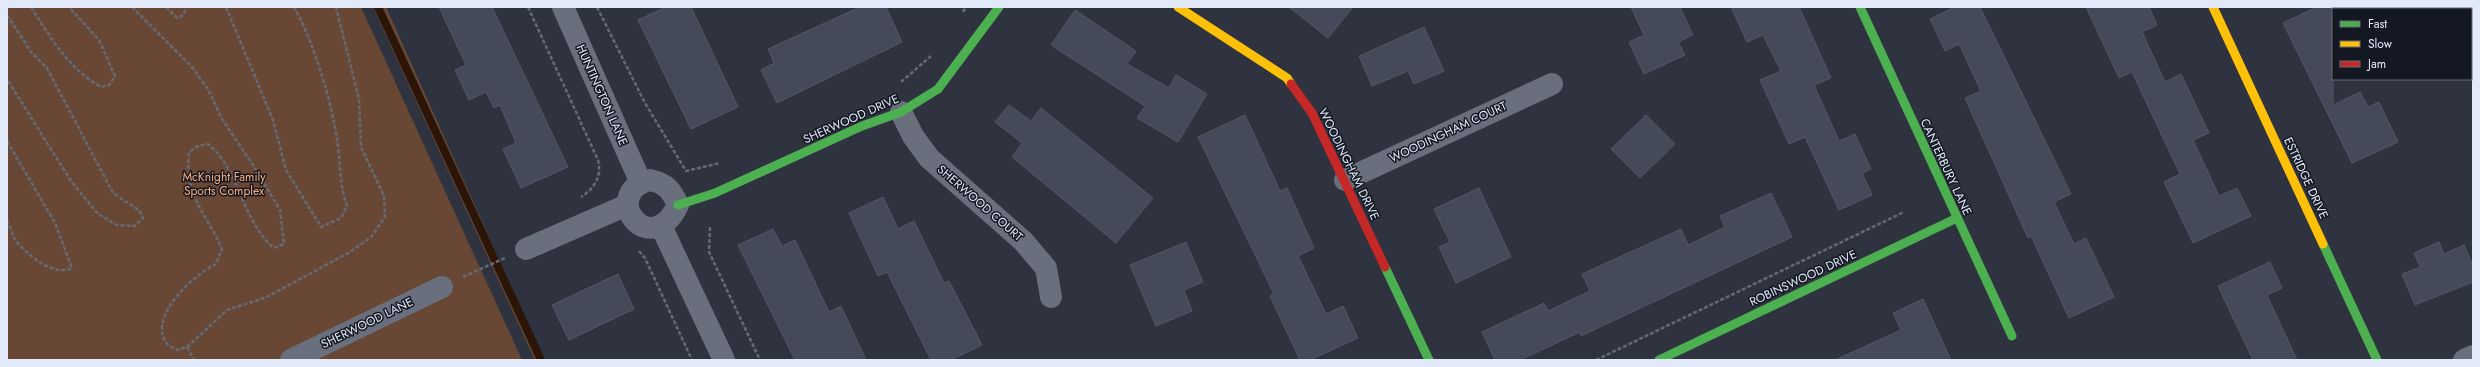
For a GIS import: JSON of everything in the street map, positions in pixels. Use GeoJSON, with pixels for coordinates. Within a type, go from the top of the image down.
{"type":"FeatureCollection","features":[{"type":"Feature","properties":{"kind":"street","name":"HUNTINGTON LANE"},"geometry":{"type":"LineString","coordinates":[[564,7],[641,183]]}},
{"type":"Feature","properties":{"kind":"street","name":"SHERWOOD DRIVE"},"geometry":{"type":"LineString","coordinates":[[678,205],[715,194],[862,126],[901,112],[938,89],[999,7]]}},
{"type":"Feature","properties":{"kind":"street","name":"WOODINGHAM DRIVE"},"geometry":{"type":"LineString","coordinates":[[1178,7],[1287,78],[1312,113],[1429,360]]}},
{"type":"Feature","properties":{"kind":"street","name":"CANTERBURY LANE"},"geometry":{"type":"LineString","coordinates":[[1860,7],[2012,336]]}},
{"type":"Feature","properties":{"kind":"street","name":"ESTRIDGE DRIVE"},"geometry":{"type":"LineString","coordinates":[[2213,7],[2377,360]]}},
{"type":"Feature","properties":{"kind":"street","name":"WOODINGHAM COURT"},"geometry":{"type":"LineString","coordinates":[[1345,180],[1552,84]]}},
{"type":"Feature","properties":{"kind":"street","name":"SHERWOOD COURT"},"geometry":{"type":"LineString","coordinates":[[901,112],[913,136],[928,158],[1023,241],[1046,268],[1051,297]]}},
{"type":"Feature","properties":{"kind":"street"},"geometry":{"type":"LineString","coordinates":[[650,180],[660,182],[668,187],[678,205],[669,220],[661,226],[652,228],[643,227],[632,218],[627,205],[634,188],[641,183],[650,180]]}},
{"type":"Feature","properties":{"kind":"street"},"geometry":{"type":"LineString","coordinates":[[518,253],[627,205]]}},
{"type":"Feature","properties":{"kind":"street","name":"ROBINSWOOD DRIVE"},"geometry":{"type":"LineString","coordinates":[[1659,360],[1957,218]]}},
{"type":"Feature","properties":{"kind":"street"},"geometry":{"type":"LineString","coordinates":[[661,226],[724,360]]}},
{"type":"Feature","properties":{"kind":"street","name":"SHERWOOD LANE"},"geometry":{"type":"LineString","coordinates":[[291,360],[442,287]]}},
{"type":"Feature","properties":{"kind":"street"},"geometry":{"type":"LineString","coordinates":[[2464,360],[2473,356]]}},
{"type":"Feature","properties":{"kind":"path"},"geometry":{"type":"LineString","coordinates":[[31,7],[53,43],[84,77],[101,87],[109,85],[115,76],[99,40],[69,7]]}},
{"type":"Feature","properties":{"kind":"path"},"geometry":{"type":"LineString","coordinates":[[132,7],[191,66],[208,89],[222,120],[253,165],[280,210],[283,230],[284,244],[274,248],[264,240],[237,184],[216,150],[208,144],[198,146],[189,152],[188,166],[193,195],[222,250],[216,264],[201,271],[179,295],[164,317],[160,328],[165,343],[177,350],[187,347],[227,310],[267,297],[350,252],[371,237],[385,217],[384,196],[362,147],[359,99],[336,7]]}},
{"type":"Feature","properties":{"kind":"path"},"geometry":{"type":"LineString","coordinates":[[166,7],[177,18],[183,15],[187,7]]}},
{"type":"Feature","properties":{"kind":"path"},"geometry":{"type":"LineString","coordinates":[[226,7],[274,120],[286,170],[321,227],[341,218],[347,206],[341,190],[337,139],[321,75],[305,26],[294,7]]}},
{"type":"Feature","properties":{"kind":"path"},"geometry":{"type":"LineString","coordinates":[[597,7],[645,103],[686,171],[722,162]]}},
{"type":"Feature","properties":{"kind":"path"},"geometry":{"type":"LineString","coordinates":[[962,13],[966,7]]}},
{"type":"Feature","properties":{"kind":"path"},"geometry":{"type":"LineString","coordinates":[[7,15],[31,52],[47,68],[113,193],[139,210],[143,218],[135,226],[117,225],[98,214],[71,181],[7,79]]}},
{"type":"Feature","properties":{"kind":"path"},"geometry":{"type":"LineString","coordinates":[[897,86],[937,51]]}},
{"type":"Feature","properties":{"kind":"path"},"geometry":{"type":"LineString","coordinates":[[7,141],[56,223],[72,268],[60,271],[42,264],[16,240],[7,220]]}},
{"type":"Feature","properties":{"kind":"path"},"geometry":{"type":"LineString","coordinates":[[1596,360],[1904,212]]}},
{"type":"Feature","properties":{"kind":"path"},"geometry":{"type":"LineString","coordinates":[[710,226],[709,252],[760,360]]}},
{"type":"Feature","properties":{"kind":"path"},"geometry":{"type":"LineString","coordinates":[[476,271],[518,253]]}},
{"type":"Feature","properties":{"kind":"path"},"geometry":{"type":"LineString","coordinates":[[187,347],[194,360]]}},
{"type":"Feature","properties":{"kind":"green space","name":"McKnight Family Sports Complex"},"geometry":{"type":"Polygon","coordinates":[[[7,7],[361,7],[522,360],[7,360],[7,7]]]}},
{"type":"Feature","properties":{"kind":"green space"},"geometry":{"type":"Polygon","coordinates":[[[373,7],[386,7],[544,360],[535,360],[373,7]]]}},
{"type":"Feature","properties":{"kind":"building"},"geometry":{"type":"Polygon","coordinates":[[[439,7],[492,7],[568,167],[521,188],[503,149],[516,143],[500,105],[494,108],[486,92],[469,100],[455,70],[466,65],[439,7]]]}},
{"type":"Feature","properties":{"kind":"building"},"geometry":{"type":"Polygon","coordinates":[[[666,7],[691,7],[738,107],[691,129],[638,20],[666,7]]]}},
{"type":"Feature","properties":{"kind":"building"},"geometry":{"type":"Polygon","coordinates":[[[860,7],[886,7],[902,42],[777,103],[761,70],[774,63],[768,49],[860,7]]]}},
{"type":"Feature","properties":{"kind":"building"},"geometry":{"type":"Polygon","coordinates":[[[1289,7],[1353,7],[1328,38],[1289,7]]]}},
{"type":"Feature","properties":{"kind":"building"},"geometry":{"type":"Polygon","coordinates":[[[1631,7],[1680,7],[1693,35],[1678,42],[1685,55],[1644,74],[1629,42],[1644,35],[1631,7]]]}},
{"type":"Feature","properties":{"kind":"building"},"geometry":{"type":"Polygon","coordinates":[[[1731,7],[1799,7],[1831,78],[1814,85],[1839,141],[1855,134],[1871,169],[1862,173],[1872,195],[1839,210],[1805,137],[1789,144],[1760,80],[1781,71],[1763,35],[1747,42],[1731,7]]]}},
{"type":"Feature","properties":{"kind":"building"},"geometry":{"type":"Polygon","coordinates":[[[1955,7],[1980,7],[2071,194],[2054,202],[2074,244],[2086,238],[2114,297],[2069,318],[2031,236],[2028,238],[1965,98],[1981,91],[1959,44],[1945,51],[1930,19],[1955,7]]]}},
{"type":"Feature","properties":{"kind":"building"},"geometry":{"type":"Polygon","coordinates":[[[2086,7],[2149,7],[2157,25],[2142,32],[2165,82],[2181,74],[2209,133],[2193,140],[2219,196],[2237,188],[2251,216],[2193,243],[2164,182],[2180,174],[2132,72],[2119,78],[2086,7]]]}},
{"type":"Feature","properties":{"kind":"building"},"geometry":{"type":"Polygon","coordinates":[[[2317,7],[2333,7],[2333,105],[2360,92],[2368,107],[2379,102],[2398,142],[2352,163],[2283,23],[2317,7]]]}},
{"type":"Feature","properties":{"kind":"building"},"geometry":{"type":"Polygon","coordinates":[[[1075,10],[1136,51],[1127,64],[1169,88],[1176,75],[1207,94],[1178,142],[1137,118],[1145,106],[1051,45],[1075,10]]]}},
{"type":"Feature","properties":{"kind":"building"},"geometry":{"type":"Polygon","coordinates":[[[1424,27],[1444,71],[1414,84],[1408,71],[1372,86],[1359,56],[1424,27]]]}},
{"type":"Feature","properties":{"kind":"building"},"geometry":{"type":"Polygon","coordinates":[[[1009,105],[1031,121],[1041,108],[1153,198],[1116,243],[1012,157],[1022,143],[995,122],[1009,105]]]}},
{"type":"Feature","properties":{"kind":"building"},"geometry":{"type":"Polygon","coordinates":[[[1245,115],[1280,191],[1287,188],[1314,248],[1298,256],[1326,314],[1343,306],[1358,338],[1310,360],[1300,360],[1270,296],[1274,294],[1198,137],[1245,115]]]}},
{"type":"Feature","properties":{"kind":"building"},"geometry":{"type":"Polygon","coordinates":[[[1646,115],[1675,144],[1640,178],[1611,149],[1646,115]]]}},
{"type":"Feature","properties":{"kind":"building"},"geometry":{"type":"Polygon","coordinates":[[[1479,188],[1511,257],[1456,283],[1439,247],[1450,242],[1434,209],[1479,188]]]}},
{"type":"Feature","properties":{"kind":"building"},"geometry":{"type":"Polygon","coordinates":[[[1771,193],[1792,237],[1581,336],[1580,332],[1520,360],[1495,360],[1482,332],[1544,303],[1548,311],[1590,291],[1582,274],[1681,229],[1688,245],[1725,227],[1720,216],[1771,193]]]}},
{"type":"Feature","properties":{"kind":"building"},"geometry":{"type":"Polygon","coordinates":[[[883,197],[898,229],[914,221],[944,283],[949,281],[982,345],[951,360],[931,360],[887,272],[878,276],[849,213],[883,197]]]}},
{"type":"Feature","properties":{"kind":"building"},"geometry":{"type":"Polygon","coordinates":[[[773,229],[782,246],[795,240],[829,312],[841,306],[866,360],[795,360],[738,245],[773,229]]]}},
{"type":"Feature","properties":{"kind":"building"},"geometry":{"type":"Polygon","coordinates":[[[1186,242],[1203,282],[1184,290],[1192,311],[1156,326],[1130,265],[1186,242]]]}},
{"type":"Feature","properties":{"kind":"building"},"geometry":{"type":"Polygon","coordinates":[[[2439,242],[2444,254],[2464,245],[2473,266],[2473,282],[2415,305],[2402,274],[2420,267],[2414,253],[2439,242]]]}},
{"type":"Feature","properties":{"kind":"building"},"geometry":{"type":"Polygon","coordinates":[[[2270,262],[2282,288],[2267,295],[2297,360],[2253,360],[2218,286],[2270,262]]]}},
{"type":"Feature","properties":{"kind":"building"},"geometry":{"type":"Polygon","coordinates":[[[618,274],[634,309],[569,340],[552,305],[618,274]]]}},
{"type":"Feature","properties":{"kind":"building"},"geometry":{"type":"Polygon","coordinates":[[[1923,299],[1951,360],[1835,360],[1901,330],[1893,313],[1923,299]]]}},
{"type":"Feature","properties":{"kind":"waterway"},"geometry":{"type":"LineString","coordinates":[[378,7],[541,360]]}},
{"type":"Feature","properties":{"kind":"traffic: fast"},"geometry":{"type":"LineString","coordinates":[[678,205],[715,193],[862,126],[901,112],[938,89],[999,7]]}},
{"type":"Feature","properties":{"kind":"traffic: fast"},"geometry":{"type":"LineString","coordinates":[[1860,7],[2012,336]]}},
{"type":"Feature","properties":{"kind":"traffic: fast"},"geometry":{"type":"LineString","coordinates":[[1659,360],[1957,218]]}},
{"type":"Feature","properties":{"kind":"traffic: fast"},"geometry":{"type":"LineString","coordinates":[[2323,244],[2377,360]]}},
{"type":"Feature","properties":{"kind":"traffic: fast"},"geometry":{"type":"LineString","coordinates":[[1385,267],[1429,360]]}},
{"type":"Feature","properties":{"kind":"traffic: slow"},"geometry":{"type":"LineString","coordinates":[[1178,7],[1287,78],[1291,84]]}},
{"type":"Feature","properties":{"kind":"traffic: slow"},"geometry":{"type":"LineString","coordinates":[[2213,7],[2323,244]]}},
{"type":"Feature","properties":{"kind":"traffic: jam"},"geometry":{"type":"LineString","coordinates":[[1291,84],[1312,113],[1385,267]]}}]}
